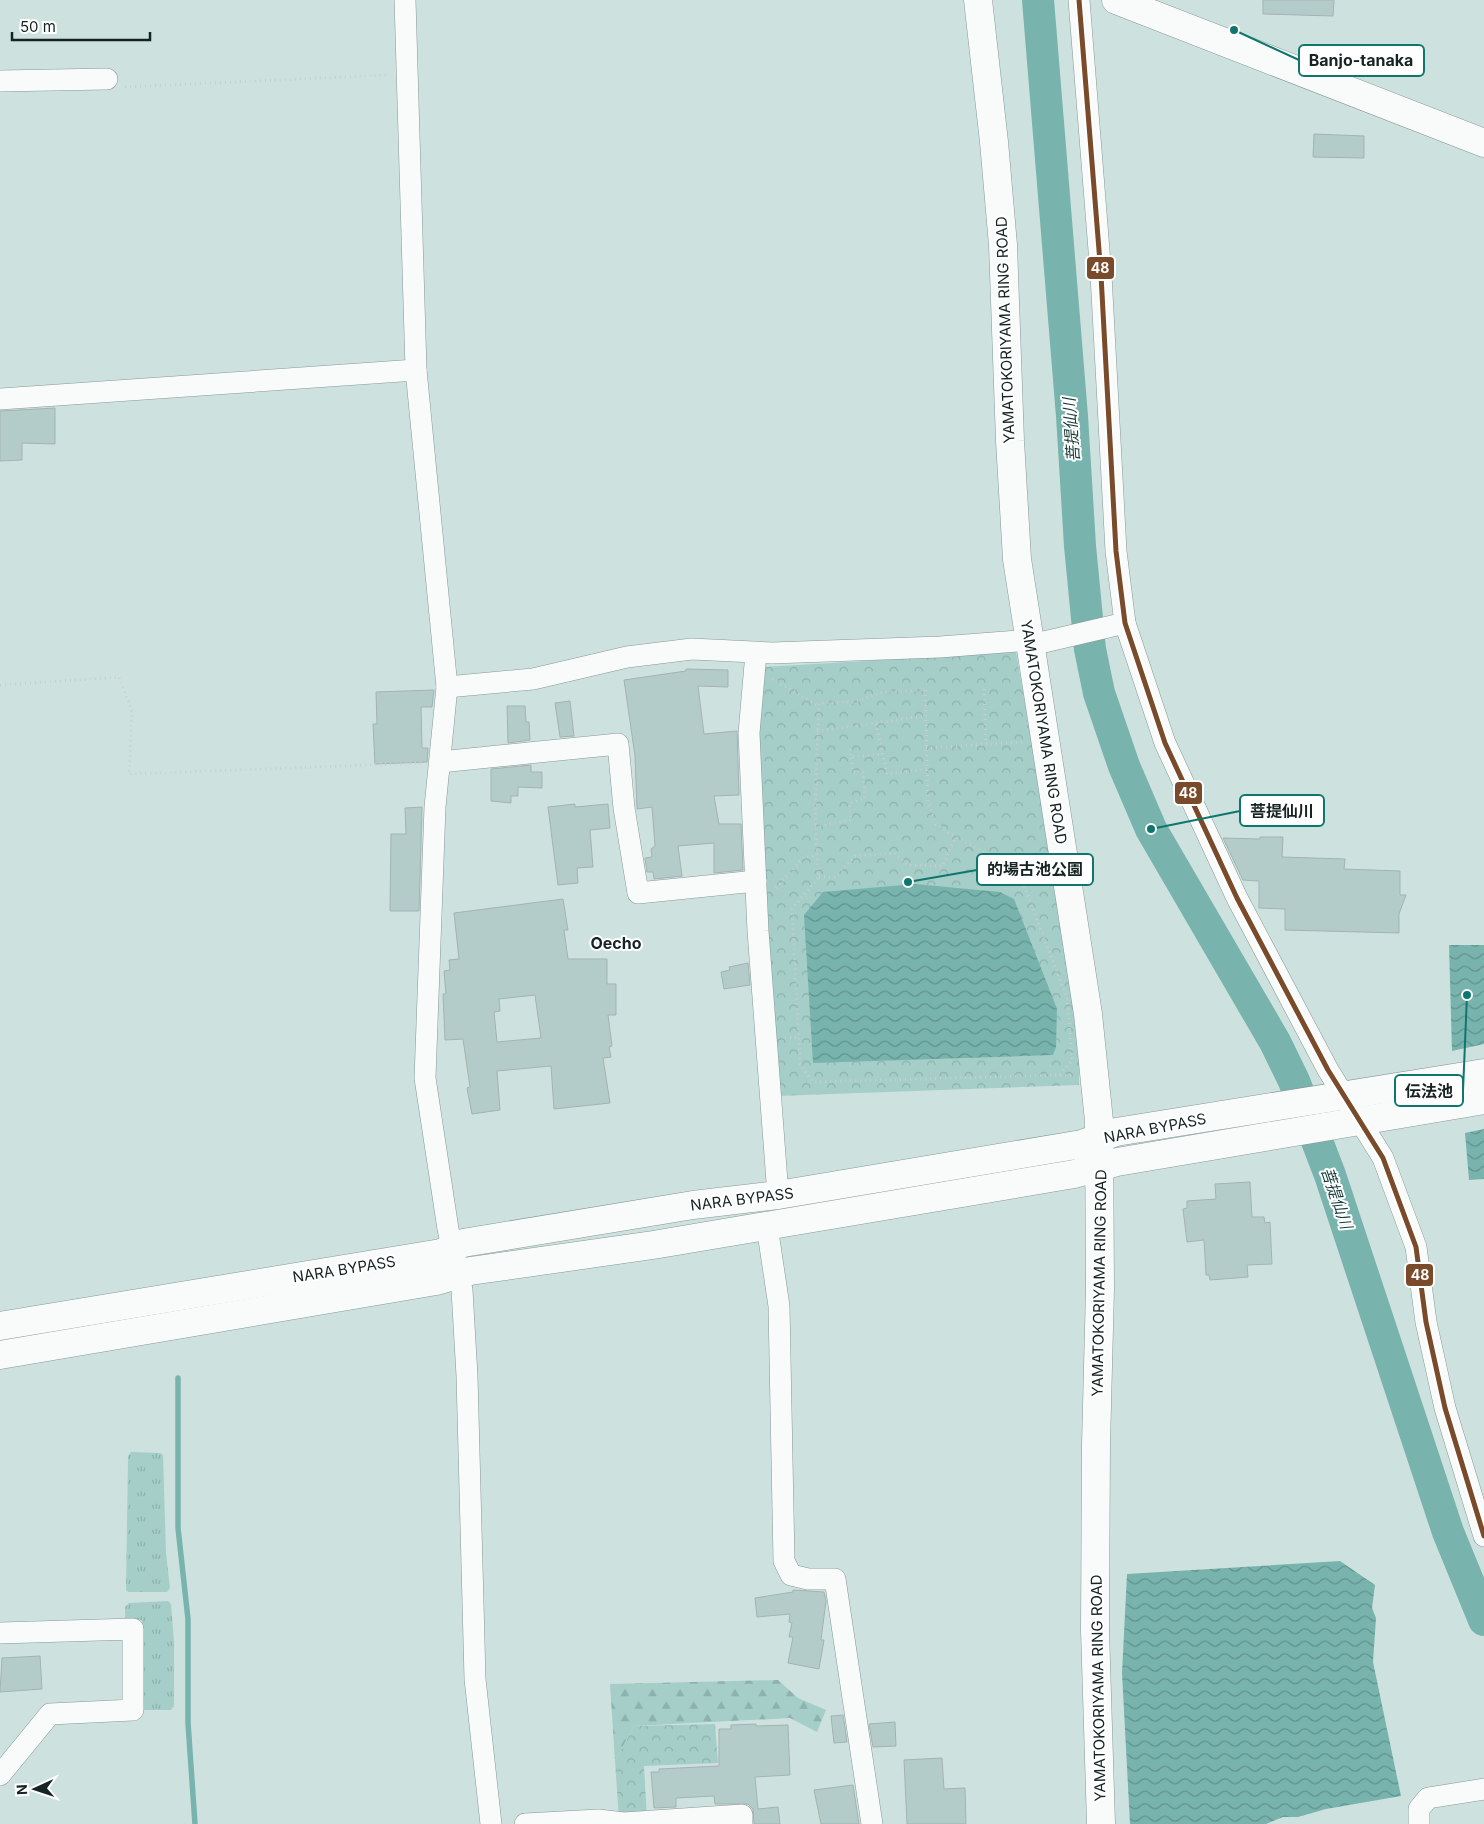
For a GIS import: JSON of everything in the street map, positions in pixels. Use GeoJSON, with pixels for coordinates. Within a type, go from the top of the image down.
{"type":"FeatureCollection","features":[{"type":"Feature","properties":{"kind":"main road","name":"YAMATOKORIYAMA RING ROAD"},"geometry":{"type":"LineString","coordinates":[[978,0],[1003,244],[1016,550],[1037,642],[1088,1014],[1100,1138],[1095,1630],[1102,1824]]}},
{"type":"Feature","properties":{"kind":"main road"},"geometry":{"type":"LineString","coordinates":[[1116,0],[1484,143]]}},
{"type":"Feature","properties":{"kind":"main road","name":"NARA BYPASS"},"geometry":{"type":"LineString","coordinates":[[0,1326],[441,1253],[463,1243],[693,1205],[778,1195],[1082,1144],[1116,1132],[1338,1098],[1484,1073]]}},
{"type":"Feature","properties":{"kind":"main road","name":"NARA BYPASS"},"geometry":{"type":"LineString","coordinates":[[0,1356],[459,1276],[470,1271],[653,1245],[767,1226],[1074,1174],[1100,1167],[1258,1137],[1353,1123],[1484,1100]]}},
{"type":"Feature","properties":{"kind":"street"},"geometry":{"type":"LineString","coordinates":[[405,0],[416,370],[447,687],[435,807],[425,1078],[448,1229],[462,1290],[467,1376],[475,1680],[491,1824]]}},
{"type":"Feature","properties":{"kind":"street"},"geometry":{"type":"LineString","coordinates":[[1079,0],[1101,275],[1120,624],[1165,743],[1225,872],[1338,1098],[1353,1123],[1382,1158],[1416,1247],[1426,1322],[1445,1408],[1484,1536]]}},
{"type":"Feature","properties":{"kind":"street"},"geometry":{"type":"LineString","coordinates":[[0,81],[107,78]]}},
{"type":"Feature","properties":{"kind":"street"},"geometry":{"type":"LineString","coordinates":[[0,400],[416,370]]}},
{"type":"Feature","properties":{"kind":"street"},"geometry":{"type":"LineString","coordinates":[[447,687],[533,679],[627,657],[692,649],[756,653],[913,648],[1019,641],[1037,642],[1120,624]]}},
{"type":"Feature","properties":{"kind":"street"},"geometry":{"type":"LineString","coordinates":[[756,653],[749,734],[765,886],[778,1195]]}},
{"type":"Feature","properties":{"kind":"street"},"geometry":{"type":"LineString","coordinates":[[440,762],[618,744],[624,808],[638,893],[765,886]]}},
{"type":"Feature","properties":{"kind":"street"},"geometry":{"type":"LineString","coordinates":[[767,1226],[779,1306],[784,1561],[791,1575],[808,1579],[835,1579],[872,1824]]}},
{"type":"Feature","properties":{"kind":"street"},"geometry":{"type":"LineString","coordinates":[[0,1633],[133,1629],[133,1710],[50,1714],[0,1775]]}},
{"type":"Feature","properties":{"kind":"street"},"geometry":{"type":"LineString","coordinates":[[1419,1824],[1418,1809],[1428,1798],[1484,1789]]}},
{"type":"Feature","properties":{"kind":"street"},"geometry":{"type":"LineString","coordinates":[[525,1824],[598,1820],[624,1823],[742,1815],[742,1824]]}},
{"type":"Feature","properties":{"kind":"path"},"geometry":{"type":"LineString","coordinates":[[107,78],[118,87],[406,74]]}},
{"type":"Feature","properties":{"kind":"path"},"geometry":{"type":"LineString","coordinates":[[0,685],[119,677],[132,712],[130,774],[253,771],[440,762]]}},
{"type":"Feature","properties":{"kind":"path"},"geometry":{"type":"LineString","coordinates":[[768,679],[775,680],[819,706]]}},
{"type":"Feature","properties":{"kind":"path"},"geometry":{"type":"LineString","coordinates":[[984,689],[986,744]]}},
{"type":"Feature","properties":{"kind":"path"},"geometry":{"type":"LineString","coordinates":[[1059,1075],[1072,1061],[1067,998],[1023,883],[1005,863],[936,824],[928,800],[925,690],[883,692],[855,702],[819,703],[815,827],[819,876],[792,909],[800,1064],[813,1082],[1079,1076]]}},
{"type":"Feature","properties":{"kind":"path"},"geometry":{"type":"LineString","coordinates":[[817,731],[926,716]]}},
{"type":"Feature","properties":{"kind":"path"},"geometry":{"type":"LineString","coordinates":[[876,724],[887,774],[926,770]]}},
{"type":"Feature","properties":{"kind":"path"},"geometry":{"type":"LineString","coordinates":[[926,748],[1024,742]]}},
{"type":"Feature","properties":{"kind":"path"},"geometry":{"type":"LineString","coordinates":[[815,827],[850,820],[850,803],[865,798],[863,771],[853,772],[850,749]]}},
{"type":"Feature","properties":{"kind":"path"},"geometry":{"type":"LineString","coordinates":[[851,757],[882,754]]}},
{"type":"Feature","properties":{"kind":"path"},"geometry":{"type":"LineString","coordinates":[[819,876],[836,877],[856,856],[865,855],[894,853],[908,865],[943,866],[956,837]]}},
{"type":"Feature","properties":{"kind":"path"},"geometry":{"type":"LineString","coordinates":[[765,886],[804,857],[817,856]]}},
{"type":"Feature","properties":{"kind":"green space"},"geometry":{"type":"Polygon","coordinates":[[[1016,652],[1079,1016],[1079,1085],[777,1096],[755,731],[764,667],[1016,652]]]}},
{"type":"Feature","properties":{"kind":"green space"},"geometry":{"type":"Polygon","coordinates":[[[131,1452],[160,1453],[163,1455],[166,1553],[170,1588],[167,1592],[128,1592],[126,1590],[128,1456],[131,1452]]]}},
{"type":"Feature","properties":{"kind":"green space"},"geometry":{"type":"Polygon","coordinates":[[[168,1601],[171,1604],[174,1643],[174,1706],[171,1710],[144,1710],[142,1620],[125,1619],[125,1607],[129,1603],[168,1601]]]}},
{"type":"Feature","properties":{"kind":"green space"},"geometry":{"type":"Polygon","coordinates":[[[778,1680],[798,1698],[826,1710],[817,1732],[790,1718],[634,1726],[615,1761],[610,1684],[778,1680]]]}},
{"type":"Feature","properties":{"kind":"green space"},"geometry":{"type":"Polygon","coordinates":[[[715,1724],[718,1763],[644,1766],[647,1819],[619,1820],[615,1761],[634,1726],[715,1724]]]}},
{"type":"Feature","properties":{"kind":"water"},"geometry":{"type":"Polygon","coordinates":[[[915,884],[1000,892],[1014,899],[1057,1009],[1056,1047],[1053,1055],[813,1063],[804,915],[823,892],[915,884]]]}},
{"type":"Feature","properties":{"kind":"water"},"geometry":{"type":"Polygon","coordinates":[[[1449,945],[1484,945],[1484,1044],[1452,1051],[1449,945]]]}},
{"type":"Feature","properties":{"kind":"water"},"geometry":{"type":"Polygon","coordinates":[[[1484,1129],[1484,1179],[1469,1180],[1465,1133],[1484,1129]]]}},
{"type":"Feature","properties":{"kind":"water"},"geometry":{"type":"Polygon","coordinates":[[[1340,1561],[1375,1585],[1372,1608],[1376,1618],[1373,1662],[1401,1796],[1326,1809],[1298,1817],[1283,1817],[1266,1824],[1130,1824],[1122,1673],[1127,1574],[1340,1561]]]}},
{"type":"Feature","properties":{"kind":"building"},"geometry":{"type":"Polygon","coordinates":[[[1263,0],[1334,0],[1333,16],[1263,14],[1263,0]]]}},
{"type":"Feature","properties":{"kind":"building"},"geometry":{"type":"Polygon","coordinates":[[[1314,134],[1364,136],[1364,158],[1313,157],[1314,134]]]}},
{"type":"Feature","properties":{"kind":"building"},"geometry":{"type":"Polygon","coordinates":[[[55,408],[55,444],[22,443],[22,460],[0,461],[0,411],[55,408]]]}},
{"type":"Feature","properties":{"kind":"building"},"geometry":{"type":"Polygon","coordinates":[[[686,669],[728,670],[728,687],[698,686],[704,734],[737,731],[739,795],[714,796],[719,824],[741,824],[743,870],[714,873],[714,843],[678,846],[682,876],[654,879],[653,872],[647,872],[645,858],[652,857],[651,849],[655,846],[652,807],[637,809],[635,756],[624,680],[686,671],[686,669]]]}},
{"type":"Feature","properties":{"kind":"building"},"geometry":{"type":"Polygon","coordinates":[[[434,690],[432,707],[421,707],[422,748],[428,748],[427,762],[375,764],[373,724],[377,724],[376,692],[434,690]]]}},
{"type":"Feature","properties":{"kind":"building"},"geometry":{"type":"Polygon","coordinates":[[[570,701],[574,736],[560,737],[555,703],[570,701]]]}},
{"type":"Feature","properties":{"kind":"building"},"geometry":{"type":"Polygon","coordinates":[[[507,706],[525,706],[526,722],[529,722],[530,740],[508,743],[507,706]]]}},
{"type":"Feature","properties":{"kind":"building"},"geometry":{"type":"Polygon","coordinates":[[[531,765],[531,772],[542,772],[542,788],[518,787],[518,796],[511,796],[511,803],[491,801],[491,769],[531,765]]]}},
{"type":"Feature","properties":{"kind":"building"},"geometry":{"type":"Polygon","coordinates":[[[575,804],[575,807],[608,804],[610,828],[590,830],[593,867],[577,868],[578,883],[558,885],[548,807],[575,804]]]}},
{"type":"Feature","properties":{"kind":"building"},"geometry":{"type":"Polygon","coordinates":[[[422,807],[419,911],[390,911],[391,834],[406,834],[405,808],[422,807]]]}},
{"type":"Feature","properties":{"kind":"building"},"geometry":{"type":"Polygon","coordinates":[[[1260,837],[1283,837],[1282,857],[1345,859],[1344,869],[1400,871],[1400,895],[1406,895],[1399,914],[1399,933],[1285,930],[1285,909],[1259,908],[1259,881],[1243,880],[1223,838],[1260,839],[1260,837]]]}},
{"type":"Feature","properties":{"kind":"building"},"geometry":{"type":"Polygon","coordinates":[[[563,899],[568,930],[564,930],[568,959],[607,959],[607,984],[616,984],[616,1015],[608,1015],[612,1046],[609,1047],[611,1057],[603,1058],[610,1103],[554,1109],[551,1066],[497,1071],[500,1110],[472,1114],[467,1088],[470,1087],[463,1039],[445,1040],[443,994],[446,994],[444,971],[450,970],[449,960],[459,959],[454,913],[563,899]],[[535,995],[499,999],[500,1011],[494,1012],[497,1042],[541,1038],[535,995]]]}},
{"type":"Feature","properties":{"kind":"building"},"geometry":{"type":"Polygon","coordinates":[[[748,963],[750,985],[724,989],[721,972],[730,970],[729,967],[748,963]]]}},
{"type":"Feature","properties":{"kind":"building"},"geometry":{"type":"Polygon","coordinates":[[[1250,1182],[1252,1217],[1264,1217],[1265,1223],[1270,1222],[1272,1264],[1247,1265],[1248,1277],[1210,1280],[1209,1275],[1206,1275],[1204,1240],[1187,1242],[1183,1209],[1187,1208],[1187,1201],[1216,1199],[1215,1184],[1250,1182]]]}},
{"type":"Feature","properties":{"kind":"building"},"geometry":{"type":"Polygon","coordinates":[[[793,1590],[824,1592],[826,1601],[821,1640],[824,1640],[819,1669],[788,1663],[793,1637],[789,1637],[792,1623],[789,1622],[790,1614],[757,1617],[755,1598],[793,1592],[793,1590]]]}},
{"type":"Feature","properties":{"kind":"building"},"geometry":{"type":"Polygon","coordinates":[[[40,1656],[42,1689],[0,1692],[2,1658],[40,1656]]]}},
{"type":"Feature","properties":{"kind":"building"},"geometry":{"type":"Polygon","coordinates":[[[843,1715],[847,1742],[834,1743],[831,1716],[843,1715]]]}},
{"type":"Feature","properties":{"kind":"building"},"geometry":{"type":"Polygon","coordinates":[[[895,1722],[896,1746],[873,1747],[869,1724],[895,1722]]]}},
{"type":"Feature","properties":{"kind":"building"},"geometry":{"type":"Polygon","coordinates":[[[756,1724],[756,1726],[788,1725],[790,1775],[755,1777],[758,1809],[778,1807],[780,1824],[754,1824],[753,1809],[748,1804],[715,1804],[714,1796],[676,1798],[676,1807],[654,1808],[651,1772],[659,1772],[659,1769],[719,1766],[719,1729],[731,1729],[731,1725],[756,1724]]]}},
{"type":"Feature","properties":{"kind":"building"},"geometry":{"type":"Polygon","coordinates":[[[942,1758],[944,1789],[965,1788],[966,1824],[907,1824],[904,1760],[942,1758]]]}},
{"type":"Feature","properties":{"kind":"building"},"geometry":{"type":"Polygon","coordinates":[[[853,1785],[859,1824],[821,1824],[814,1790],[853,1785]]]}},
{"type":"Feature","properties":{"kind":"waterway","name":"菩提仙川"},"geometry":{"type":"LineString","coordinates":[[1038,0],[1072,416],[1080,546],[1090,649],[1099,693],[1124,766],[1151,829],[1275,1042],[1294,1081],[1330,1175],[1448,1532],[1484,1620]]}},
{"type":"Feature","properties":{"kind":"waterway"},"geometry":{"type":"LineString","coordinates":[[178,1378],[178,1528],[188,1619],[188,1723],[195,1824]]}},
{"type":"Feature","properties":{"kind":"transit line","name":"48"},"geometry":{"type":"LineString","coordinates":[[1079,0],[1101,275],[1116,551],[1125,623],[1165,743],[1237,898],[1328,1070],[1383,1158],[1416,1247],[1426,1322],[1445,1408],[1484,1536]]}},
{"type":"Feature","properties":{"kind":"place","name":"Banjo-tanaka"},"geometry":{"type":"Point","coordinates":[1234,30]}},
{"type":"Feature","properties":{"kind":"place","name":"菩提仙川"},"geometry":{"type":"Point","coordinates":[1151,829]}},
{"type":"Feature","properties":{"kind":"place","name":"的場古池公園"},"geometry":{"type":"Point","coordinates":[908,882]}},
{"type":"Feature","properties":{"kind":"place","name":"伝法池"},"geometry":{"type":"Point","coordinates":[1467,995]}},
{"type":"Feature","properties":{"kind":"district","name":"Oecho"},"geometry":{"type":"Point","coordinates":[616,943]}}]}
